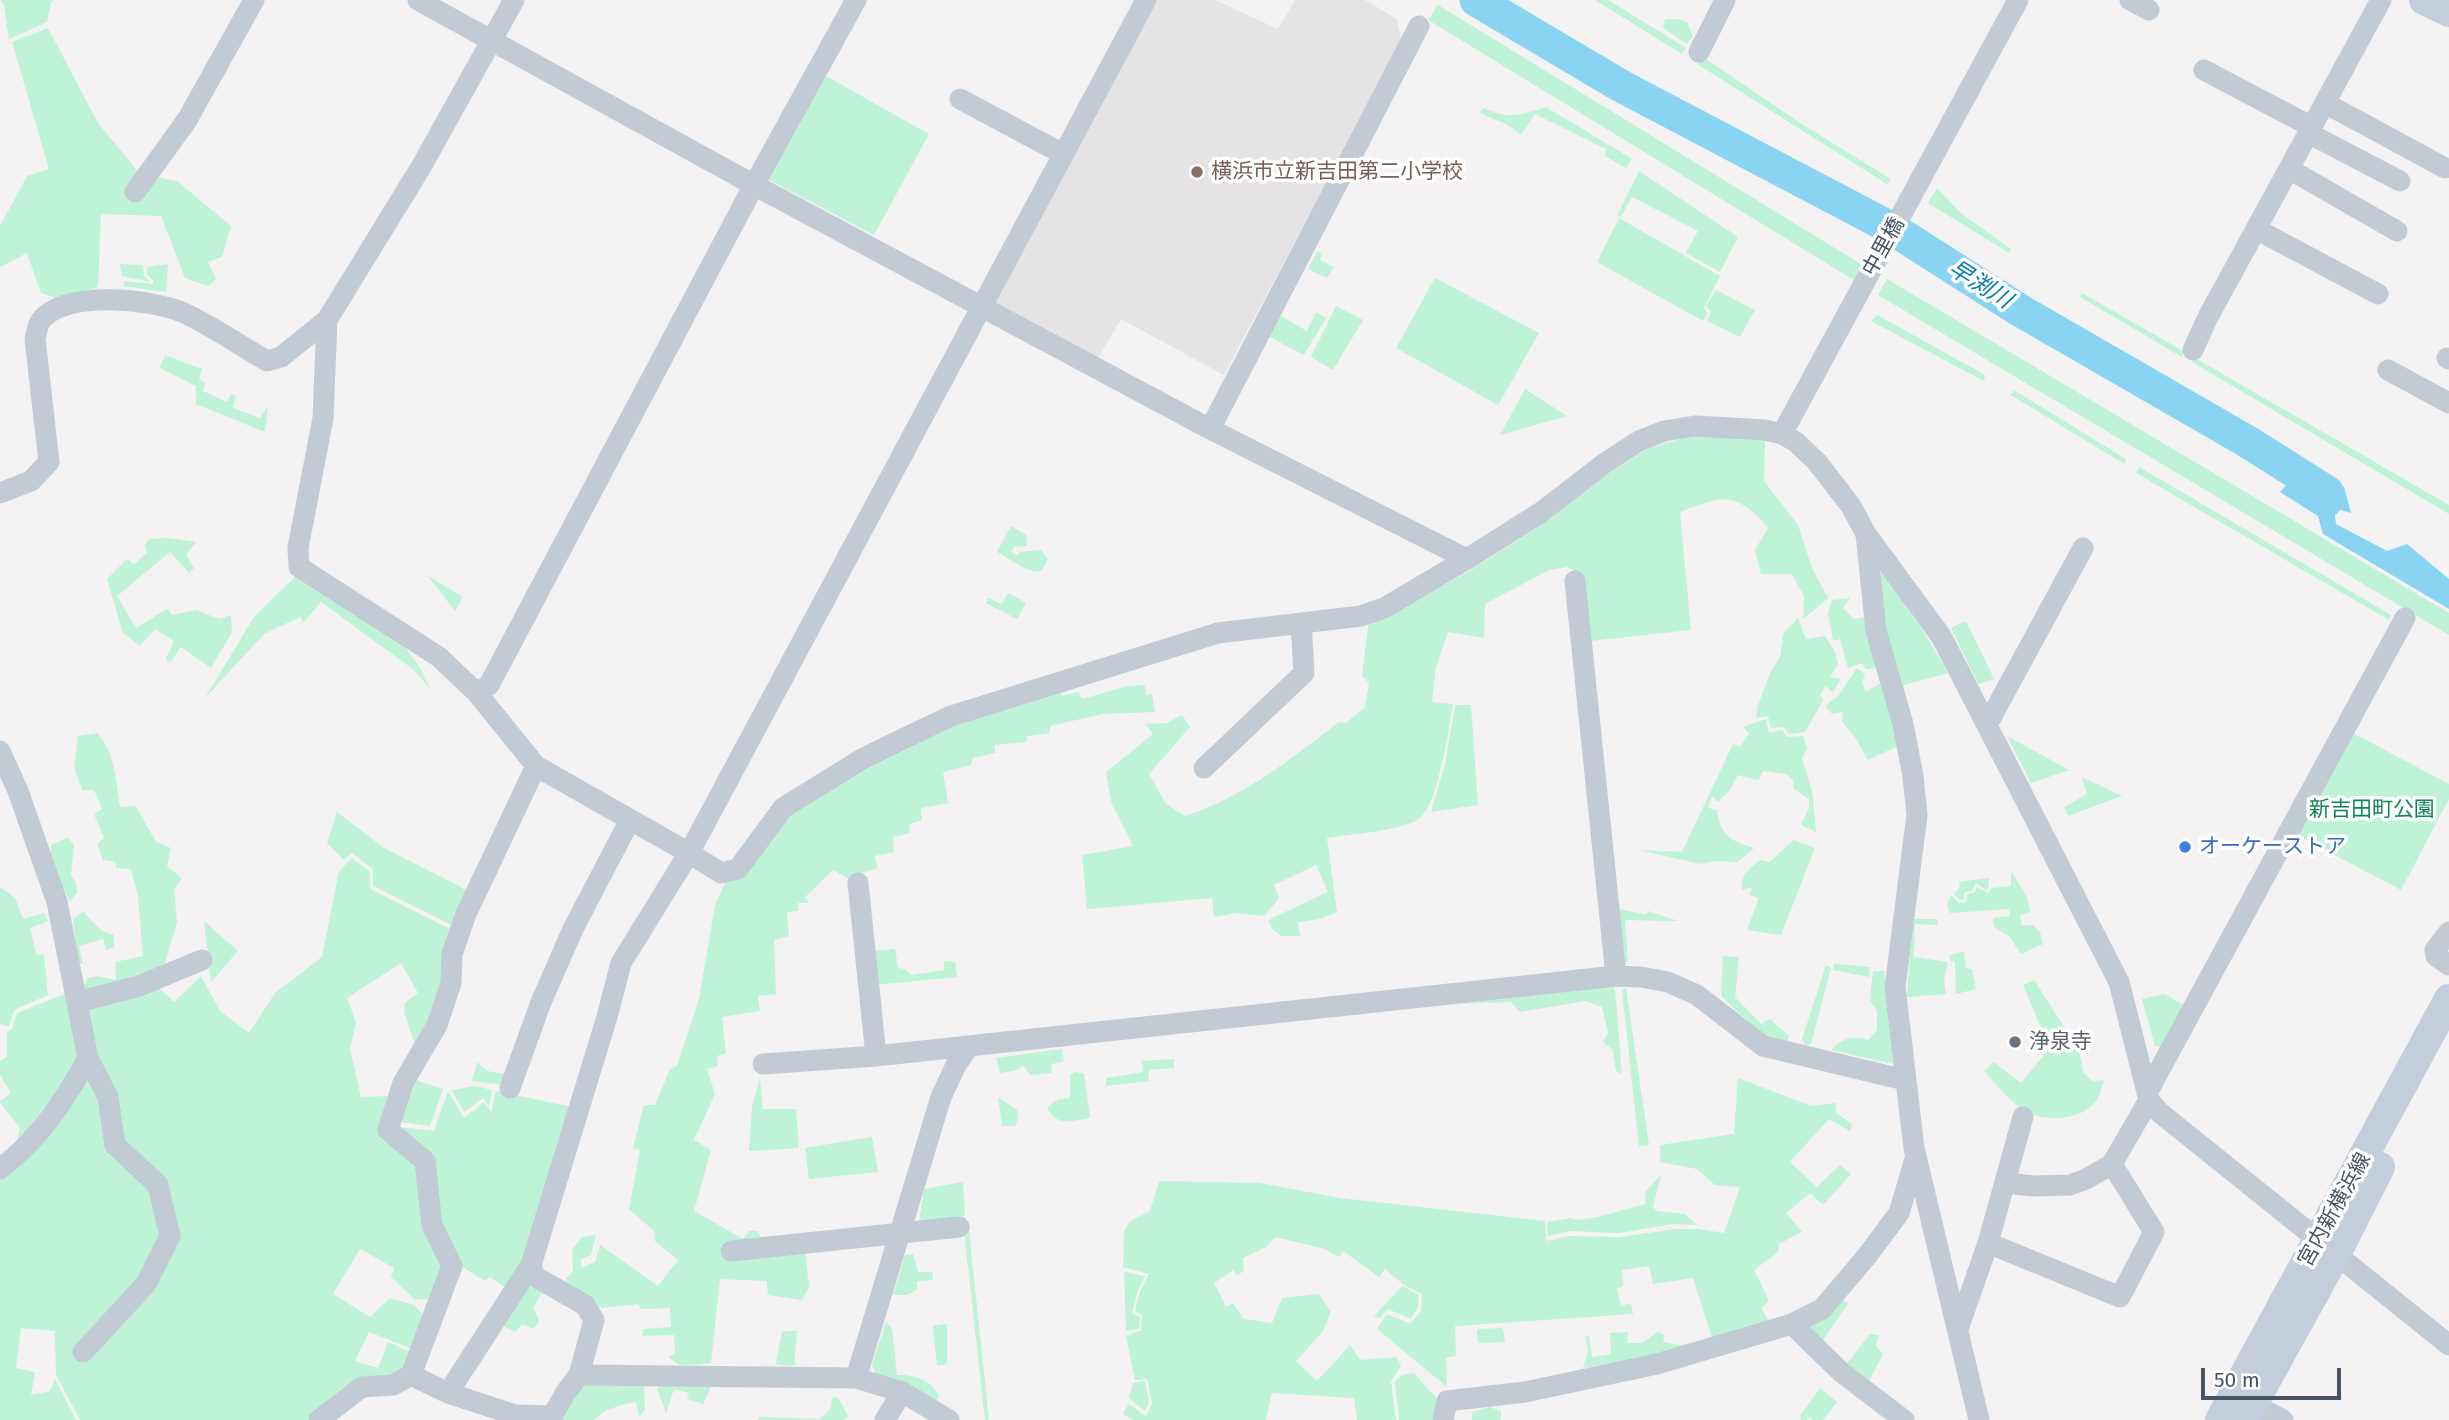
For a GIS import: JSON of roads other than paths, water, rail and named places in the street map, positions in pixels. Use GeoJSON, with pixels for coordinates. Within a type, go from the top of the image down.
{"type":"FeatureCollection","features":[{"type":"Feature","properties":{"kind":"street"},"geometry":{"type":"LineString","coordinates":[[135,192],[187,120],[254,0]]}},
{"type":"Feature","properties":{"kind":"street"},"geometry":{"type":"LineString","coordinates":[[418,0],[754,185],[1210,429],[1467,559]]}},
{"type":"Feature","properties":{"kind":"street"},"geometry":{"type":"LineString","coordinates":[[0,493],[31,481],[49,462],[35,339],[40,321],[55,309],[95,298],[138,302],[181,312],[267,361],[281,357],[327,320],[421,167],[514,0]]}},
{"type":"Feature","properties":{"kind":"street"},"geometry":{"type":"LineString","coordinates":[[477,694],[489,685],[754,185],[856,0]]}},
{"type":"Feature","properties":{"kind":"street"},"geometry":{"type":"LineString","coordinates":[[448,1393],[531,1265],[621,963],[689,853],[1146,0]]}},
{"type":"Feature","properties":{"kind":"street"},"geometry":{"type":"LineString","coordinates":[[1699,52],[1725,0]]}},
{"type":"Feature","properties":{"kind":"street","name":"中里橋"},"geometry":{"type":"LineString","coordinates":[[1782,435],[2018,0]]}},
{"type":"Feature","properties":{"kind":"street"},"geometry":{"type":"LineString","coordinates":[[2193,351],[2208,317],[2381,0]]}},
{"type":"Feature","properties":{"kind":"street"},"geometry":{"type":"LineString","coordinates":[[2424,0],[2449,12]]}},
{"type":"Feature","properties":{"kind":"street"},"geometry":{"type":"LineString","coordinates":[[1210,429],[1419,26]]}},
{"type":"Feature","properties":{"kind":"street"},"geometry":{"type":"LineString","coordinates":[[2204,69],[2400,181]]}},
{"type":"Feature","properties":{"kind":"street"},"geometry":{"type":"LineString","coordinates":[[960,99],[1063,154]]}},
{"type":"Feature","properties":{"kind":"street"},"geometry":{"type":"LineString","coordinates":[[2325,103],[2445,168]]}},
{"type":"Feature","properties":{"kind":"street"},"geometry":{"type":"LineString","coordinates":[[2288,169],[2397,231]]}},
{"type":"Feature","properties":{"kind":"street"},"geometry":{"type":"LineString","coordinates":[[2256,229],[2378,294]]}},
{"type":"Feature","properties":{"kind":"street"},"geometry":{"type":"LineString","coordinates":[[327,320],[323,418],[298,548],[299,567],[439,657],[477,694],[536,766],[722,873],[738,869],[783,808],[862,759],[951,716],[1218,633],[1361,616],[1384,608],[1540,513],[1605,463],[1639,441],[1664,431],[1695,426],[1765,430],[1782,435],[1796,442],[1818,462],[1851,506],[1866,534],[1941,636],[2119,982],[2148,1096],[2159,1112],[2449,1345]]}},
{"type":"Feature","properties":{"kind":"street"},"geometry":{"type":"LineString","coordinates":[[2388,370],[2449,403]]}},
{"type":"Feature","properties":{"kind":"street"},"geometry":{"type":"LineString","coordinates":[[1866,534],[1876,631],[1903,724],[1917,815],[1895,987],[1905,1080],[1915,1157],[1979,1420]]}},
{"type":"Feature","properties":{"kind":"street"},"geometry":{"type":"LineString","coordinates":[[1987,725],[2083,548]]}},
{"type":"Feature","properties":{"kind":"street"},"geometry":{"type":"LineString","coordinates":[[1575,581],[1616,976]]}},
{"type":"Feature","properties":{"kind":"street"},"geometry":{"type":"LineString","coordinates":[[2006,1183],[2070,1185],[2112,1164],[2405,618]]}},
{"type":"Feature","properties":{"kind":"street"},"geometry":{"type":"LineString","coordinates":[[1204,768],[1304,673],[1301,623]]}},
{"type":"Feature","properties":{"kind":"street"},"geometry":{"type":"LineString","coordinates":[[0,751],[18,791],[57,902],[88,1058],[108,1097],[116,1145],[158,1185],[170,1236],[146,1284],[83,1352]]}},
{"type":"Feature","properties":{"kind":"street"},"geometry":{"type":"LineString","coordinates":[[319,1420],[362,1387],[393,1385],[411,1376],[452,1266],[432,1225],[425,1161],[388,1130],[403,1083],[437,1025],[451,983],[452,954],[466,914],[536,766]]}},
{"type":"Feature","properties":{"kind":"street"},"geometry":{"type":"LineString","coordinates":[[510,1088],[541,1002],[574,927],[630,820]]}},
{"type":"Feature","properties":{"kind":"street"},"geometry":{"type":"LineString","coordinates":[[858,883],[876,1056]]}},
{"type":"Feature","properties":{"kind":"street"},"geometry":{"type":"LineString","coordinates":[[2449,932],[2435,950],[2436,956],[2449,965]]}},
{"type":"Feature","properties":{"kind":"street"},"geometry":{"type":"LineString","coordinates":[[78,1003],[139,986],[202,960]]}},
{"type":"Feature","properties":{"kind":"street"},"geometry":{"type":"LineString","coordinates":[[763,1064],[876,1056],[1616,976],[1641,976],[1668,982],[1697,995],[1763,1046],[1905,1080]]}},
{"type":"Feature","properties":{"kind":"street","name":"宮内新横浜線"},"geometry":{"type":"LineString","coordinates":[[2249,1412],[2449,999]]}},
{"type":"Feature","properties":{"kind":"street","name":"宮内新横浜線"},"geometry":{"type":"LineString","coordinates":[[2221,1420],[2327,1247],[2449,1033]]}},
{"type":"Feature","properties":{"kind":"street"},"geometry":{"type":"LineString","coordinates":[[856,1378],[941,1097],[956,1065],[969,1046]]}},
{"type":"Feature","properties":{"kind":"street"},"geometry":{"type":"LineString","coordinates":[[0,1169],[21,1153],[59,1110],[88,1058]]}},
{"type":"Feature","properties":{"kind":"street"},"geometry":{"type":"LineString","coordinates":[[1958,1329],[2006,1183],[2023,1117]]}},
{"type":"Feature","properties":{"kind":"street"},"geometry":{"type":"LineString","coordinates":[[1443,1420],[1447,1401],[1525,1392],[1657,1364],[1792,1325],[1822,1309],[1899,1213],[1915,1157]]}},
{"type":"Feature","properties":{"kind":"street"},"geometry":{"type":"LineString","coordinates":[[1987,1243],[2120,1297],[2154,1233],[2112,1164]]}},
{"type":"Feature","properties":{"kind":"street"},"geometry":{"type":"LineString","coordinates":[[731,1251],[959,1227]]}},
{"type":"Feature","properties":{"kind":"street"},"geometry":{"type":"LineString","coordinates":[[411,1376],[448,1393],[515,1415],[551,1418],[579,1376],[594,1320],[585,1305],[534,1276],[531,1265]]}},
{"type":"Feature","properties":{"kind":"street"},"geometry":{"type":"LineString","coordinates":[[1792,1325],[1842,1372],[1904,1420]]}},
{"type":"Feature","properties":{"kind":"street"},"geometry":{"type":"LineString","coordinates":[[579,1376],[856,1378],[902,1392],[949,1420]]}},
{"type":"Feature","properties":{"kind":"street"},"geometry":{"type":"LineString","coordinates":[[885,1420],[902,1392]]}},
{"type":"Feature","properties":{"kind":"street"},"geometry":{"type":"LineString","coordinates":[[2249,1412],[2283,1420]]}},
{"type":"Feature","properties":{"kind":"water"},"geometry":{"type":"Polygon","coordinates":[[[2303,467],[2344,487],[2351,513],[2334,508],[2336,524],[2387,551],[2407,544],[2449,579],[2449,609],[2323,534],[2318,516],[2280,492],[2303,467]]]}},
{"type":"Feature","properties":{"kind":"waterway","name":"早渕川"},"geometry":{"type":"LineString","coordinates":[[1476,0],[1621,86],[1891,228],[2021,311],[2248,442],[2327,492],[2326,501]]}},
{"type":"Feature","properties":{"kind":"place","name":"横浜市立新吉田第二小学校"},"geometry":{"type":"Point","coordinates":[1197,172]}},
{"type":"Feature","properties":{"kind":"place","name":"オーケーストア"},"geometry":{"type":"Point","coordinates":[2185,847]}},
{"type":"Feature","properties":{"kind":"place","name":"浄泉寺"},"geometry":{"type":"Point","coordinates":[2015,1042]}},
{"type":"Feature","properties":{"kind":"park label","name":"新吉田町公園"},"geometry":{"type":"Point","coordinates":[2372,810]}}]}
